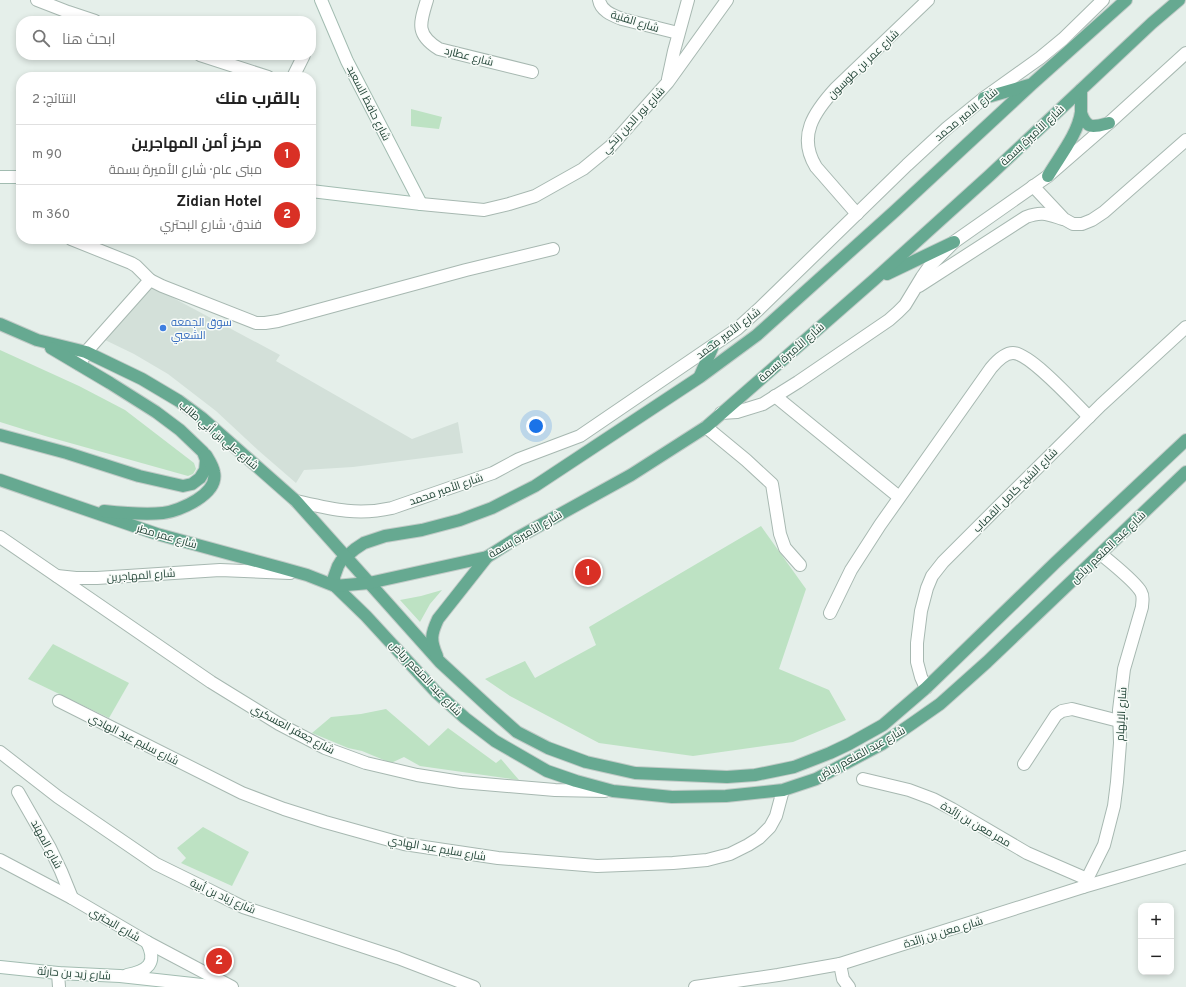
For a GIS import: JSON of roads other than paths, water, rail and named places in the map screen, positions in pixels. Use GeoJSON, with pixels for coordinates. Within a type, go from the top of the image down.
{"type":"FeatureCollection","features":[{"type":"Feature","properties":{"kind":"main road"},"geometry":{"type":"LineString","coordinates":[[335,586],[335,572],[338,566],[345,556],[364,543],[385,536],[422,530],[460,520],[492,508],[536,486],[700,377],[757,335],[1126,0]]}},
{"type":"Feature","properties":{"kind":"main road","name":"شارع الأميرة بسمة"},"geometry":{"type":"LineString","coordinates":[[335,586],[369,583],[487,557],[517,538],[631,475],[706,427],[875,279],[989,176],[1152,23],[1179,0]]}},
{"type":"Feature","properties":{"kind":"main road"},"geometry":{"type":"LineString","coordinates":[[984,98],[1032,84]]}},
{"type":"Feature","properties":{"kind":"main road"},"geometry":{"type":"LineString","coordinates":[[1048,176],[1074,132],[1080,113],[1081,90]]}},
{"type":"Feature","properties":{"kind":"main road"},"geometry":{"type":"LineString","coordinates":[[1080,113],[1083,119],[1090,126],[1096,127],[1109,123]]}},
{"type":"Feature","properties":{"kind":"main road"},"geometry":{"type":"LineString","coordinates":[[875,279],[954,242]]}},
{"type":"Feature","properties":{"kind":"main road","name":"شارع علي بن أبي طالب"},"geometry":{"type":"LineString","coordinates":[[0,324],[37,340],[86,352],[142,379],[179,401],[202,418],[296,501],[345,556]]}},
{"type":"Feature","properties":{"kind":"main road"},"geometry":{"type":"LineString","coordinates":[[37,340],[156,412],[180,430],[203,452],[215,472],[210,489],[197,500],[184,507],[164,513],[132,514],[82,509]]}},
{"type":"Feature","properties":{"kind":"main road"},"geometry":{"type":"LineString","coordinates":[[700,377],[713,346]]}},
{"type":"Feature","properties":{"kind":"main road"},"geometry":{"type":"LineString","coordinates":[[0,435],[139,476],[183,486],[192,484],[200,478],[205,470],[206,460],[203,452]]}},
{"type":"Feature","properties":{"kind":"main road","name":"شارع عبد المنعم رياض"},"geometry":{"type":"LineString","coordinates":[[345,556],[440,662],[518,732],[548,748],[586,762],[628,772],[676,776],[727,777],[755,775],[794,767],[830,753],[849,744],[883,724],[926,688],[1055,563],[1186,440]]}},
{"type":"Feature","properties":{"kind":"main road","name":"شارع عبد المنعم رياض"},"geometry":{"type":"LineString","coordinates":[[335,586],[366,616],[436,692],[465,718],[494,741],[547,771],[613,791],[672,797],[726,796],[783,790],[816,779],[882,744],[934,708],[987,662],[1186,472]]}},
{"type":"Feature","properties":{"kind":"main road","name":"شارع عمر مطر"},"geometry":{"type":"LineString","coordinates":[[0,480],[156,534],[307,575],[335,586]]}},
{"type":"Feature","properties":{"kind":"main road"},"geometry":{"type":"LineString","coordinates":[[440,662],[433,647],[432,630],[442,613],[487,557]]}},
{"type":"Feature","properties":{"kind":"street"},"geometry":{"type":"LineString","coordinates":[[38,0],[80,16]]}},
{"type":"Feature","properties":{"kind":"street","name":"شارع حافظ السعيد"},"geometry":{"type":"LineString","coordinates":[[321,0],[347,61],[421,204]]}},
{"type":"Feature","properties":{"kind":"street","name":"شارع عطارد"},"geometry":{"type":"LineString","coordinates":[[427,0],[421,21],[421,30],[431,44],[438,49],[532,72]]}},
{"type":"Feature","properties":{"kind":"street","name":"شارع الفنية"},"geometry":{"type":"LineString","coordinates":[[599,0],[600,6],[606,12],[614,16],[678,34]]}},
{"type":"Feature","properties":{"kind":"street","name":"شارع نور الدين زنكي"},"geometry":{"type":"LineString","coordinates":[[316,191],[421,204],[484,210],[535,196],[583,169],[611,146],[668,82],[678,34],[688,0]]}},
{"type":"Feature","properties":{"kind":"street"},"geometry":{"type":"LineString","coordinates":[[668,82],[728,0]]}},
{"type":"Feature","properties":{"kind":"street","name":"شارع عمر بن طوسون"},"geometry":{"type":"LineString","coordinates":[[857,214],[816,167],[808,150],[808,132],[817,111],[836,88],[928,0]]}},
{"type":"Feature","properties":{"kind":"street","name":"شارع الأمير محمد"},"geometry":{"type":"LineString","coordinates":[[296,501],[335,510],[364,512],[379,511],[392,508],[493,473],[520,459],[580,436],[737,329],[942,134],[984,98],[1040,58],[1063,39],[1103,0]]}},
{"type":"Feature","properties":{"kind":"street"},"geometry":{"type":"LineString","coordinates":[[215,60],[253,72]]}},
{"type":"Feature","properties":{"kind":"street"},"geometry":{"type":"LineString","coordinates":[[296,72],[302,60]]}},
{"type":"Feature","properties":{"kind":"street"},"geometry":{"type":"LineString","coordinates":[[721,413],[747,410],[763,404],[893,316],[905,304],[929,267],[954,242],[1048,176],[1184,60]]}},
{"type":"Feature","properties":{"kind":"street"},"geometry":{"type":"LineString","coordinates":[[916,288],[1026,217],[1033,214],[1042,213],[1064,219],[1073,224],[1082,224],[1092,220],[1104,212],[1186,140]]}},
{"type":"Feature","properties":{"kind":"street"},"geometry":{"type":"LineString","coordinates":[[0,177],[16,177]]}},
{"type":"Feature","properties":{"kind":"street"},"geometry":{"type":"LineString","coordinates":[[1033,186],[1064,219]]}},
{"type":"Feature","properties":{"kind":"street"},"geometry":{"type":"LineString","coordinates":[[84,244],[131,263],[150,280],[162,286],[256,323],[278,321],[466,270],[553,249]]}},
{"type":"Feature","properties":{"kind":"street"},"geometry":{"type":"LineString","coordinates":[[80,365],[86,352],[150,280]]}},
{"type":"Feature","properties":{"kind":"street","name":"شارع الشيخ كامل القصاب"},"geometry":{"type":"LineString","coordinates":[[926,688],[920,677],[917,662],[917,643],[921,611],[932,576],[943,562],[1101,405],[1186,327]]}},
{"type":"Feature","properties":{"kind":"street"},"geometry":{"type":"LineString","coordinates":[[830,613],[851,570],[899,497],[990,368],[1002,357],[1009,354],[1019,354],[1031,362],[1089,417]]}},
{"type":"Feature","properties":{"kind":"street"},"geometry":{"type":"LineString","coordinates":[[775,396],[899,497]]}},
{"type":"Feature","properties":{"kind":"street"},"geometry":{"type":"LineString","coordinates":[[706,427],[772,484],[780,534],[786,548],[800,565]]}},
{"type":"Feature","properties":{"kind":"street","name":"شارع المهاجرين"},"geometry":{"type":"LineString","coordinates":[[0,537],[56,576],[97,578],[220,570],[287,573],[295,572]]}},
{"type":"Feature","properties":{"kind":"street","name":"شارع الإلهام"},"geometry":{"type":"LineString","coordinates":[[1085,883],[1104,845],[1114,806],[1120,743],[1119,710],[1124,669],[1143,599],[1141,592],[1135,585],[1101,554]]}},
{"type":"Feature","properties":{"kind":"street","name":"شارع جعفر العسكري"},"geometry":{"type":"LineString","coordinates":[[56,576],[249,707],[325,748],[384,768],[417,776],[555,790],[613,791]]}},
{"type":"Feature","properties":{"kind":"street","name":"شارع سليم عبد الهادي"},"geometry":{"type":"LineString","coordinates":[[59,701],[242,793],[284,809],[404,844],[498,858],[597,866],[707,860],[730,854],[759,838],[770,827],[776,816],[783,790]]}},
{"type":"Feature","properties":{"kind":"street"},"geometry":{"type":"LineString","coordinates":[[1024,764],[1056,715],[1062,711],[1072,709],[1119,721]]}},
{"type":"Feature","properties":{"kind":"street","name":"شارع زياد بن أبية"},"geometry":{"type":"LineString","coordinates":[[0,752],[58,797],[156,864],[243,907],[398,958],[474,987]]}},
{"type":"Feature","properties":{"kind":"street","name":"ممر معن بن زائدة"},"geometry":{"type":"LineString","coordinates":[[863,779],[909,790],[933,799],[1027,853],[1085,883]]}},
{"type":"Feature","properties":{"kind":"street","name":"شارع المهند"},"geometry":{"type":"LineString","coordinates":[[18,792],[50,848],[72,898]]}},
{"type":"Feature","properties":{"kind":"street","name":"شارع معن بن زائدة"},"geometry":{"type":"LineString","coordinates":[[695,987],[840,964],[1085,883],[1186,857]]}},
{"type":"Feature","properties":{"kind":"street","name":"شارع البحتري"},"geometry":{"type":"LineString","coordinates":[[0,860],[72,898],[147,942],[232,987]]}},
{"type":"Feature","properties":{"kind":"street"},"geometry":{"type":"LineString","coordinates":[[120,976],[137,973],[147,968],[152,960],[152,955],[147,942]]}},
{"type":"Feature","properties":{"kind":"street"},"geometry":{"type":"LineString","coordinates":[[840,964],[843,979],[849,987]]}},
{"type":"Feature","properties":{"kind":"street","name":"شارع زيد بن حارثة"},"geometry":{"type":"LineString","coordinates":[[0,967],[58,973],[120,976],[220,987]]}},
{"type":"Feature","properties":{"kind":"street"},"geometry":{"type":"LineString","coordinates":[[58,973],[59,987]]}},
{"type":"Feature","properties":{"kind":"place","name":"سوق الجمعه الشعبي"},"geometry":{"type":"Point","coordinates":[163,328]}},
{"type":"Feature","properties":{"kind":"place","name":"مركز أمن المهاجرين"},"geometry":{"type":"Point","coordinates":[588,572]}},
{"type":"Feature","properties":{"kind":"place","name":"Zidian Hotel"},"geometry":{"type":"Point","coordinates":[219,961]}}]}
